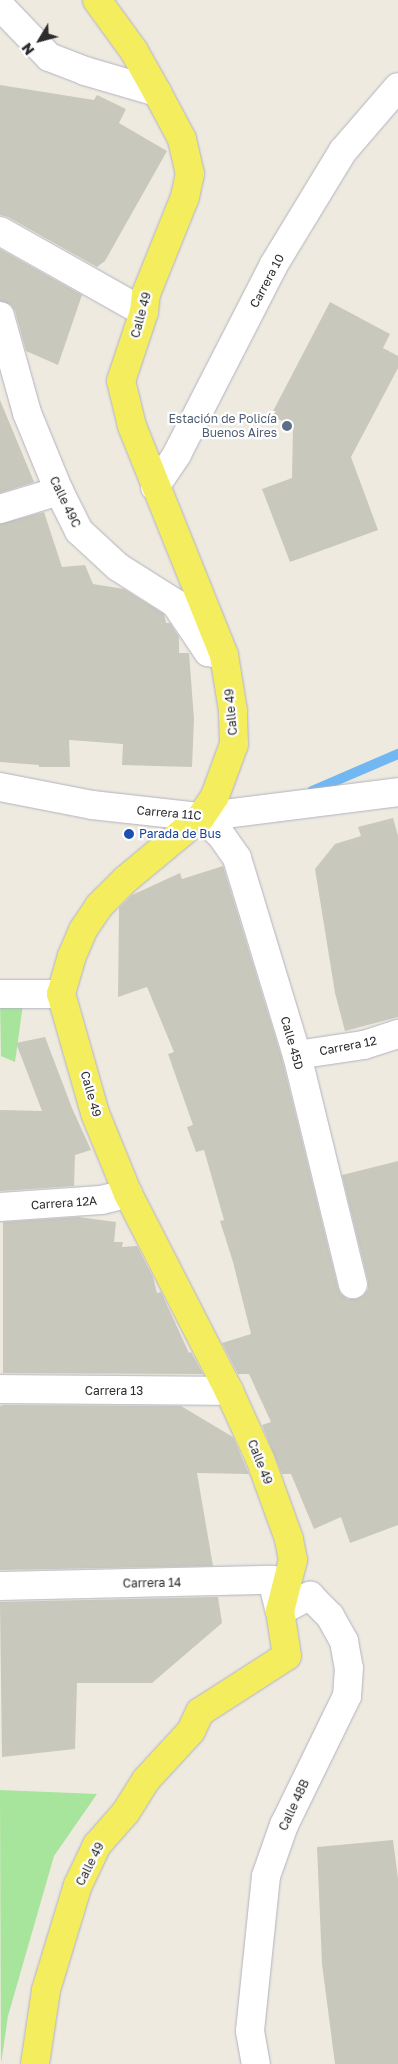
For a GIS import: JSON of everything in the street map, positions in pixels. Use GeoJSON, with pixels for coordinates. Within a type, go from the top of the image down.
{"type":"FeatureCollection","features":[{"type":"Feature","properties":{"kind":"main road","name":"Calle 49"},"geometry":{"type":"LineString","coordinates":[[35,2064],[46,1990],[78,1885],[97,1845],[126,1812],[146,1780],[191,1731],[200,1712],[287,1656],[280,1610],[293,1560],[260,1459],[229,1391],[128,1194],[95,1113],[61,994],[72,956],[83,930],[99,906],[125,880],[201,817],[216,796],[234,744],[233,711],[224,655],[155,488],[132,426],[121,381],[144,312],[146,294],[185,197],[190,174],[182,139],[158,92],[134,51],[97,0]]}},
{"type":"Feature","properties":{"kind":"street"},"geometry":{"type":"LineString","coordinates":[[0,6],[49,57],[85,71],[158,92]]}},
{"type":"Feature","properties":{"kind":"street","name":"Carrera 10"},"geometry":{"type":"LineString","coordinates":[[155,488],[177,454],[273,266],[343,151],[398,87]]}},
{"type":"Feature","properties":{"kind":"street"},"geometry":{"type":"LineString","coordinates":[[0,231],[144,312]]}},
{"type":"Feature","properties":{"kind":"street","name":"Calle 49C"},"geometry":{"type":"LineString","coordinates":[[0,316],[27,413],[58,491],[79,531],[118,567],[175,603],[208,652],[224,655]]}},
{"type":"Feature","properties":{"kind":"street"},"geometry":{"type":"LineString","coordinates":[[0,509],[58,491]]}},
{"type":"Feature","properties":{"kind":"street","name":"Carrera 11C"},"geometry":{"type":"LineString","coordinates":[[0,787],[92,805],[201,817],[398,792]]}},
{"type":"Feature","properties":{"kind":"street","name":"Calle 45D"},"geometry":{"type":"LineString","coordinates":[[201,817],[221,836],[237,858],[297,1055],[353,1284]]}},
{"type":"Feature","properties":{"kind":"street"},"geometry":{"type":"LineString","coordinates":[[0,994],[61,994]]}},
{"type":"Feature","properties":{"kind":"street","name":"Carrera 12"},"geometry":{"type":"LineString","coordinates":[[297,1055],[364,1045],[398,1034]]}},
{"type":"Feature","properties":{"kind":"street","name":"Carrera 12A"},"geometry":{"type":"LineString","coordinates":[[0,1207],[102,1200],[128,1194]]}},
{"type":"Feature","properties":{"kind":"street","name":"Carrera 13"},"geometry":{"type":"LineString","coordinates":[[0,1389],[229,1391]]}},
{"type":"Feature","properties":{"kind":"street","name":"Carrera 14"},"geometry":{"type":"LineString","coordinates":[[0,1586],[272,1580],[280,1610]]}},
{"type":"Feature","properties":{"kind":"street","name":"Calle 48B"},"geometry":{"type":"LineString","coordinates":[[256,2064],[250,2032],[266,1876],[284,1825],[347,1696],[349,1668],[344,1641],[330,1616],[310,1596],[280,1610]]}},
{"type":"Feature","properties":{"kind":"green space"},"geometry":{"type":"Polygon","coordinates":[[[24,997],[15,1062],[1,1056],[0,998],[24,997]]]}},
{"type":"Feature","properties":{"kind":"green space"},"geometry":{"type":"Polygon","coordinates":[[[0,1790],[97,1794],[54,1856],[8,2016],[1,2064],[0,1790]]]}},
{"type":"Feature","properties":{"kind":"building"},"geometry":{"type":"Polygon","coordinates":[[[0,85],[94,100],[97,95],[126,109],[119,123],[167,151],[105,261],[97,267],[8,217],[0,215],[0,85]]]}},
{"type":"Feature","properties":{"kind":"building"},"geometry":{"type":"Polygon","coordinates":[[[0,249],[82,295],[58,365],[26,351],[15,311],[11,305],[0,301],[0,249]]]}},
{"type":"Feature","properties":{"kind":"building"},"geometry":{"type":"Polygon","coordinates":[[[330,302],[390,334],[383,348],[398,356],[398,368],[351,457],[378,530],[290,562],[262,489],[292,478],[293,427],[271,415],[330,302]]]}},
{"type":"Feature","properties":{"kind":"building"},"geometry":{"type":"Polygon","coordinates":[[[0,400],[34,482],[0,493],[0,400]]]}},
{"type":"Feature","properties":{"kind":"building"},"geometry":{"type":"Polygon","coordinates":[[[44,512],[62,567],[85,565],[93,584],[124,589],[164,614],[166,623],[170,623],[179,637],[179,653],[189,653],[194,719],[192,767],[122,765],[123,744],[69,740],[70,767],[39,767],[39,765],[0,762],[0,524],[44,512]]]}},
{"type":"Feature","properties":{"kind":"building"},"geometry":{"type":"Polygon","coordinates":[[[393,818],[398,836],[398,1017],[345,1031],[335,993],[315,869],[335,844],[361,836],[358,827],[393,818]]]}},
{"type":"Feature","properties":{"kind":"building"},"geometry":{"type":"Polygon","coordinates":[[[223,866],[282,1059],[338,1288],[341,1294],[348,1299],[356,1299],[363,1296],[368,1289],[368,1281],[342,1175],[398,1161],[398,1525],[350,1543],[341,1517],[314,1529],[291,1474],[282,1474],[262,1425],[271,1422],[249,1374],[238,1374],[222,1343],[251,1334],[233,1262],[220,1221],[224,1220],[204,1150],[196,1152],[187,1127],[193,1125],[168,1054],[174,1052],[147,987],[118,997],[119,908],[132,895],[180,873],[182,879],[223,866]]]}},
{"type":"Feature","properties":{"kind":"building"},"geometry":{"type":"Polygon","coordinates":[[[45,1037],[72,1108],[91,1150],[75,1155],[74,1186],[0,1191],[0,1110],[42,1111],[16,1043],[45,1037]]]}},
{"type":"Feature","properties":{"kind":"building"},"geometry":{"type":"Polygon","coordinates":[[[78,1217],[116,1222],[114,1242],[123,1242],[122,1247],[137,1246],[153,1277],[157,1293],[161,1292],[189,1353],[191,1352],[203,1374],[3,1373],[3,1222],[78,1217]]]}},
{"type":"Feature","properties":{"kind":"building"},"geometry":{"type":"Polygon","coordinates":[[[0,1406],[181,1406],[233,1437],[249,1474],[197,1473],[213,1566],[0,1570],[0,1406]]]}},
{"type":"Feature","properties":{"kind":"building"},"geometry":{"type":"Polygon","coordinates":[[[218,1597],[222,1623],[152,1683],[77,1683],[75,1749],[2,1757],[0,1602],[218,1597]]]}},
{"type":"Feature","properties":{"kind":"building"},"geometry":{"type":"Polygon","coordinates":[[[393,1840],[398,1879],[398,2064],[335,2064],[322,1964],[317,1847],[393,1840]]]}},
{"type":"Feature","properties":{"kind":"waterway"},"geometry":{"type":"LineString","coordinates":[[312,791],[398,754]]}},
{"type":"Feature","properties":{"kind":"place","name":"Estación de Policía Buenos Aires"},"geometry":{"type":"Point","coordinates":[287,426]}},
{"type":"Feature","properties":{"kind":"place","name":"Parada de Bus"},"geometry":{"type":"Point","coordinates":[129,834]}}]}
